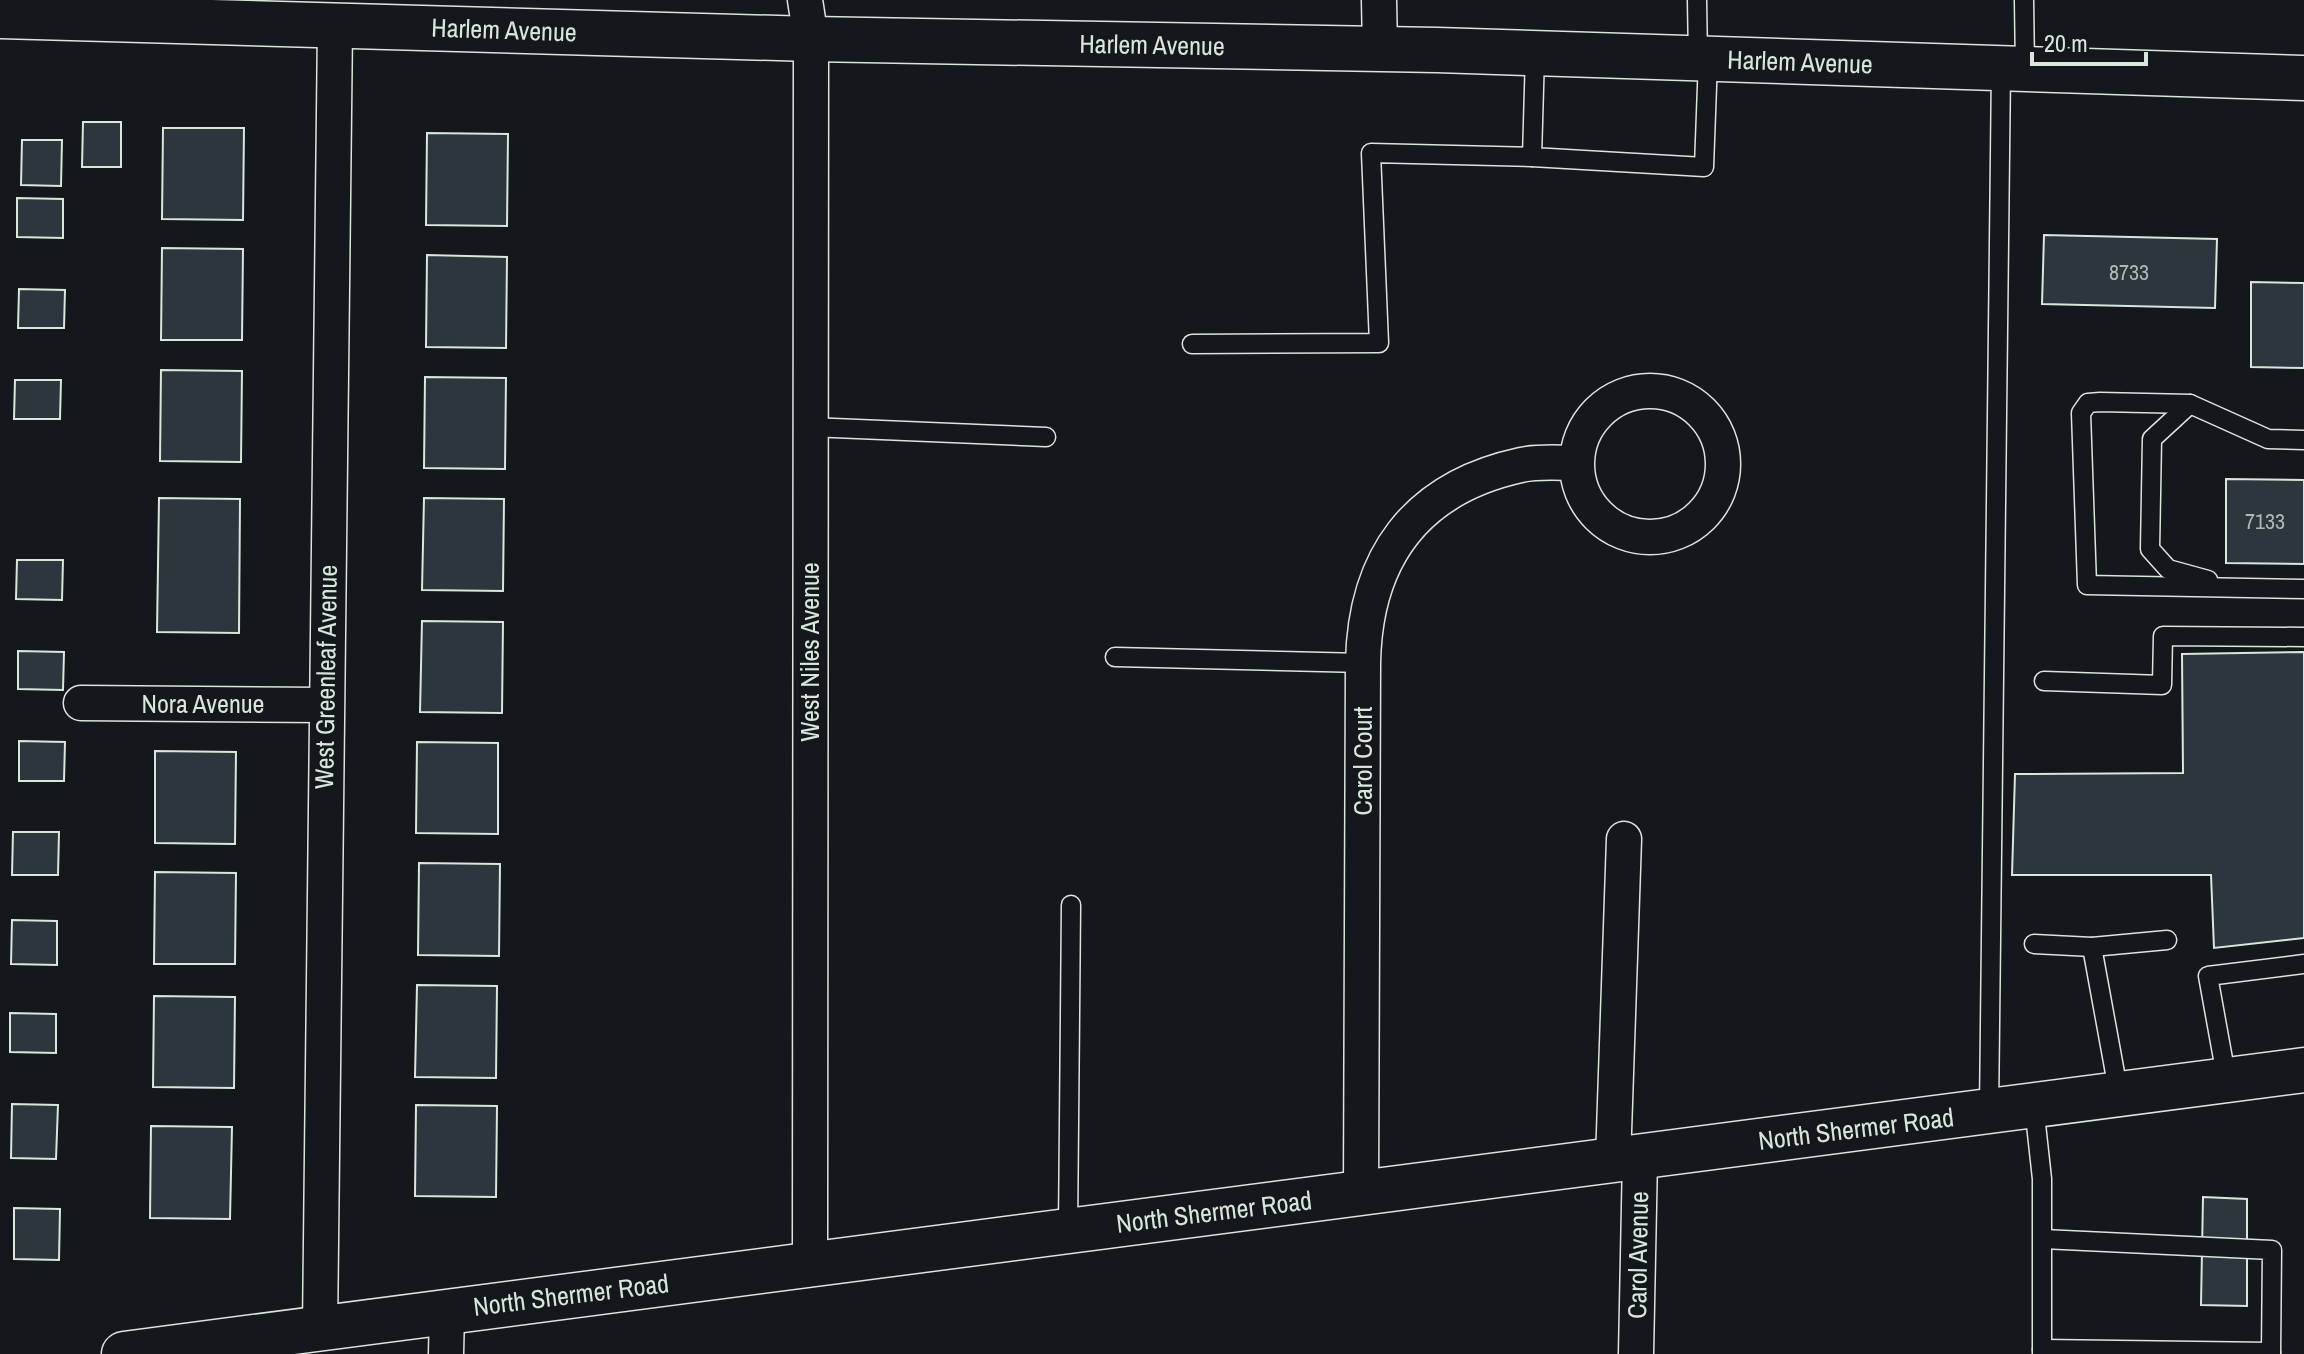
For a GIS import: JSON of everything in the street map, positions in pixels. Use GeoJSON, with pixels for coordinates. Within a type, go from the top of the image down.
{"type":"FeatureCollection","features":[{"type":"Feature","properties":{"kind":"main road","name":"Harlem Avenue"},"geometry":{"type":"LineString","coordinates":[[0,16],[221,11],[335,26],[808,20],[1380,49],[2304,78]]}},
{"type":"Feature","properties":{"kind":"main road","name":"North Shermer Road"},"geometry":{"type":"LineString","coordinates":[[124,1354],[320,1329],[446,1333],[810,1264],[2304,1070]]}},
{"type":"Feature","properties":{"kind":"street"},"geometry":{"type":"LineString","coordinates":[[1379,0],[1380,49]]}},
{"type":"Feature","properties":{"kind":"street","name":"West Niles Avenue"},"geometry":{"type":"LineString","coordinates":[[808,20],[810,1264]]}},
{"type":"Feature","properties":{"kind":"street","name":"West Greenleaf Avenue"},"geometry":{"type":"LineString","coordinates":[[320,1329],[335,26]]}},
{"type":"Feature","properties":{"kind":"street"},"geometry":{"type":"LineString","coordinates":[[1649,391],[1672,394],[1692,404],[1708,420],[1719,440],[1723,463],[1720,486],[1709,507],[1693,524],[1673,535],[1649,538],[1627,534],[1598,515],[1579,486],[1576,463],[1581,440],[1591,420],[1607,404],[1627,394],[1649,391]]}},
{"type":"Feature","properties":{"kind":"street","name":"Carol Court"},"geometry":{"type":"LineString","coordinates":[[1361,1193],[1363,663],[1368,600],[1402,532],[1430,506],[1466,483],[1523,464],[1576,463]]}},
{"type":"Feature","properties":{"kind":"street","name":"Nora Avenue"},"geometry":{"type":"LineString","coordinates":[[81,703],[325,705]]}},
{"type":"Feature","properties":{"kind":"street","name":"Carol Avenue"},"geometry":{"type":"LineString","coordinates":[[1624,839],[1626,1159],[1636,1354]]}},
{"type":"Feature","properties":{"kind":"lane"},"geometry":{"type":"LineString","coordinates":[[1192,344],[1379,343],[1371,153],[1532,157],[1704,167],[1703,59],[1697,0]]}},
{"type":"Feature","properties":{"kind":"lane"},"geometry":{"type":"LineString","coordinates":[[1989,1112],[2013,69],[2024,0]]}},
{"type":"Feature","properties":{"kind":"lane"},"geometry":{"type":"LineString","coordinates":[[1532,157],[1535,54]]}},
{"type":"Feature","properties":{"kind":"lane"},"geometry":{"type":"LineString","coordinates":[[2304,440],[2268,439],[2190,404],[2100,402],[2088,403],[2081,413],[2087,585],[2304,589]]}},
{"type":"Feature","properties":{"kind":"lane"},"geometry":{"type":"LineString","coordinates":[[2190,404],[2152,439],[2150,549],[2168,569],[2235,587]]}},
{"type":"Feature","properties":{"kind":"lane"},"geometry":{"type":"LineString","coordinates":[[810,427],[1046,437]]}},
{"type":"Feature","properties":{"kind":"lane"},"geometry":{"type":"LineString","coordinates":[[2044,681],[2162,685],[2163,636],[2304,637]]}},
{"type":"Feature","properties":{"kind":"lane"},"geometry":{"type":"LineString","coordinates":[[1115,657],[1363,663]]}},
{"type":"Feature","properties":{"kind":"lane"},"geometry":{"type":"LineString","coordinates":[[1068,1231],[1071,905]]}},
{"type":"Feature","properties":{"kind":"lane"},"geometry":{"type":"LineString","coordinates":[[2034,944],[2092,947],[2167,940]]}},
{"type":"Feature","properties":{"kind":"lane"},"geometry":{"type":"LineString","coordinates":[[2092,947],[2119,1095]]}},
{"type":"Feature","properties":{"kind":"lane"},"geometry":{"type":"LineString","coordinates":[[2227,1081],[2208,976],[2304,964]]}},
{"type":"Feature","properties":{"kind":"lane"},"geometry":{"type":"LineString","coordinates":[[2034,1106],[2042,1179],[2042,1352],[2271,1353],[2272,1250],[2043,1239]]}},
{"type":"Feature","properties":{"kind":"building"},"geometry":{"type":"Polygon","coordinates":[[[83,122],[121,122],[121,167],[82,167],[83,122]]]}},
{"type":"Feature","properties":{"kind":"building"},"geometry":{"type":"Polygon","coordinates":[[[163,128],[244,128],[243,220],[162,219],[163,128]]]}},
{"type":"Feature","properties":{"kind":"building"},"geometry":{"type":"Polygon","coordinates":[[[427,133],[508,134],[507,226],[426,225],[427,133]]]}},
{"type":"Feature","properties":{"kind":"building"},"geometry":{"type":"Polygon","coordinates":[[[22,140],[62,140],[61,186],[21,185],[22,140]]]}},
{"type":"Feature","properties":{"kind":"building"},"geometry":{"type":"Polygon","coordinates":[[[17,198],[63,199],[63,238],[17,237],[17,198]]]}},
{"type":"Feature","properties":{"kind":"building"},"geometry":{"type":"Polygon","coordinates":[[[2044,235],[2217,239],[2215,308],[2042,304],[2044,235]]]}},
{"type":"Feature","properties":{"kind":"building"},"geometry":{"type":"Polygon","coordinates":[[[162,248],[243,249],[242,340],[161,340],[162,248]]]}},
{"type":"Feature","properties":{"kind":"building"},"geometry":{"type":"Polygon","coordinates":[[[427,255],[507,257],[506,348],[426,347],[427,255]]]}},
{"type":"Feature","properties":{"kind":"building"},"geometry":{"type":"Polygon","coordinates":[[[2251,282],[2304,283],[2304,368],[2251,367],[2251,282]]]}},
{"type":"Feature","properties":{"kind":"building"},"geometry":{"type":"Polygon","coordinates":[[[19,289],[65,290],[64,328],[18,328],[19,289]]]}},
{"type":"Feature","properties":{"kind":"building"},"geometry":{"type":"Polygon","coordinates":[[[161,370],[242,371],[241,462],[160,461],[161,370]]]}},
{"type":"Feature","properties":{"kind":"building"},"geometry":{"type":"Polygon","coordinates":[[[425,377],[506,378],[505,469],[424,468],[425,377]]]}},
{"type":"Feature","properties":{"kind":"building"},"geometry":{"type":"Polygon","coordinates":[[[15,380],[61,380],[60,419],[14,419],[15,380]]]}},
{"type":"Feature","properties":{"kind":"building"},"geometry":{"type":"Polygon","coordinates":[[[2226,479],[2304,480],[2304,564],[2226,563],[2226,479]]]}},
{"type":"Feature","properties":{"kind":"building"},"geometry":{"type":"Polygon","coordinates":[[[159,498],[240,499],[239,633],[157,632],[159,498]]]}},
{"type":"Feature","properties":{"kind":"building"},"geometry":{"type":"Polygon","coordinates":[[[424,498],[504,499],[503,591],[422,590],[424,498]]]}},
{"type":"Feature","properties":{"kind":"building"},"geometry":{"type":"Polygon","coordinates":[[[17,560],[63,560],[62,600],[16,599],[17,560]]]}},
{"type":"Feature","properties":{"kind":"building"},"geometry":{"type":"Polygon","coordinates":[[[422,621],[503,622],[502,713],[420,712],[422,621]]]}},
{"type":"Feature","properties":{"kind":"building"},"geometry":{"type":"Polygon","coordinates":[[[18,651],[64,652],[63,690],[18,689],[18,651]]]}},
{"type":"Feature","properties":{"kind":"building"},"geometry":{"type":"Polygon","coordinates":[[[2304,652],[2304,938],[2214,948],[2211,875],[2012,875],[2015,774],[2183,773],[2182,654],[2304,652]]]}},
{"type":"Feature","properties":{"kind":"building"},"geometry":{"type":"Polygon","coordinates":[[[19,741],[65,742],[64,781],[19,781],[19,741]]]}},
{"type":"Feature","properties":{"kind":"building"},"geometry":{"type":"Polygon","coordinates":[[[417,742],[498,743],[498,834],[416,833],[417,742]]]}},
{"type":"Feature","properties":{"kind":"building"},"geometry":{"type":"Polygon","coordinates":[[[155,751],[236,752],[235,844],[155,843],[155,751]]]}},
{"type":"Feature","properties":{"kind":"building"},"geometry":{"type":"Polygon","coordinates":[[[13,832],[59,832],[58,875],[12,875],[13,832]]]}},
{"type":"Feature","properties":{"kind":"building"},"geometry":{"type":"Polygon","coordinates":[[[419,863],[500,864],[499,956],[418,955],[419,863]]]}},
{"type":"Feature","properties":{"kind":"building"},"geometry":{"type":"Polygon","coordinates":[[[155,872],[236,873],[235,964],[154,964],[155,872]]]}},
{"type":"Feature","properties":{"kind":"building"},"geometry":{"type":"Polygon","coordinates":[[[12,920],[57,921],[57,965],[11,964],[12,920]]]}},
{"type":"Feature","properties":{"kind":"building"},"geometry":{"type":"Polygon","coordinates":[[[417,985],[497,986],[496,1078],[415,1077],[417,985]]]}},
{"type":"Feature","properties":{"kind":"building"},"geometry":{"type":"Polygon","coordinates":[[[154,996],[235,997],[234,1088],[153,1087],[154,996]]]}},
{"type":"Feature","properties":{"kind":"building"},"geometry":{"type":"Polygon","coordinates":[[[10,1013],[56,1014],[56,1053],[10,1052],[10,1013]]]}},
{"type":"Feature","properties":{"kind":"building"},"geometry":{"type":"Polygon","coordinates":[[[12,1104],[58,1105],[56,1159],[11,1158],[12,1104]]]}},
{"type":"Feature","properties":{"kind":"building"},"geometry":{"type":"Polygon","coordinates":[[[416,1105],[497,1106],[496,1197],[415,1196],[416,1105]]]}},
{"type":"Feature","properties":{"kind":"building"},"geometry":{"type":"Polygon","coordinates":[[[151,1126],[232,1127],[230,1219],[150,1218],[151,1126]]]}},
{"type":"Feature","properties":{"kind":"building"},"geometry":{"type":"Polygon","coordinates":[[[2203,1197],[2247,1199],[2247,1306],[2201,1305],[2203,1197]]]}},
{"type":"Feature","properties":{"kind":"building"},"geometry":{"type":"Polygon","coordinates":[[[14,1208],[60,1209],[59,1260],[14,1259],[14,1208]]]}}]}
